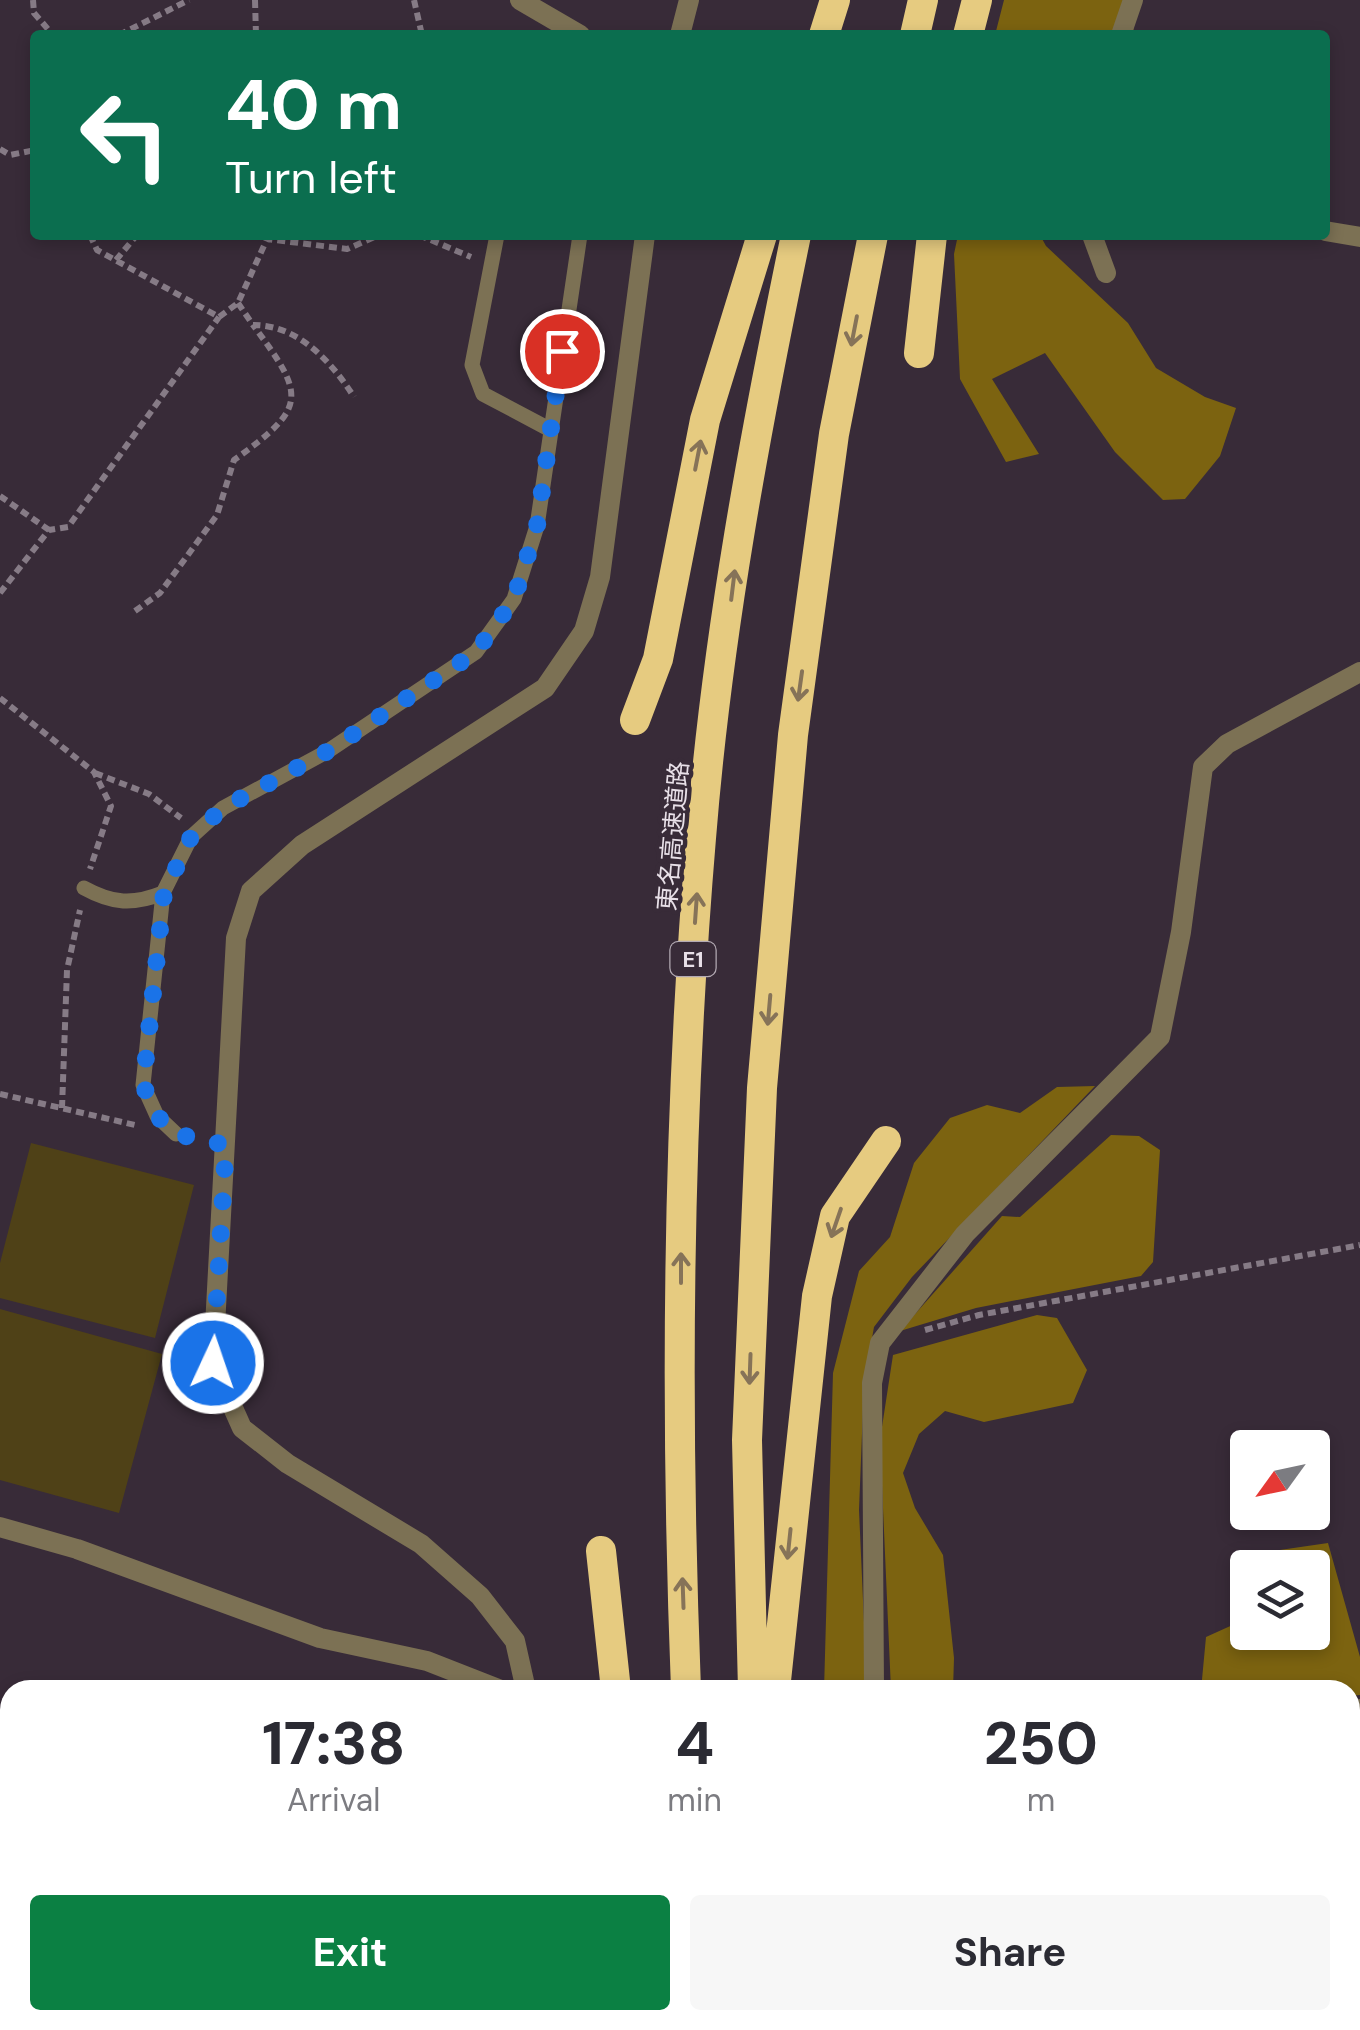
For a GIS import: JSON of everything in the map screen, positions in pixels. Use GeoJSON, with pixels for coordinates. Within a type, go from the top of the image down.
{"type":"FeatureCollection","features":[{"type":"Feature","properties":{"kind":"highway"},"geometry":{"type":"LineString","coordinates":[[826,30],[835,0]]}},
{"type":"Feature","properties":{"kind":"highway"},"geometry":{"type":"LineString","coordinates":[[839,30],[847,0]]}},
{"type":"Feature","properties":{"kind":"highway"},"geometry":{"type":"LineString","coordinates":[[916,30],[923,0]]}},
{"type":"Feature","properties":{"kind":"highway"},"geometry":{"type":"LineString","coordinates":[[969,30],[977,0]]}},
{"type":"Feature","properties":{"kind":"highway"},"geometry":{"type":"LineString","coordinates":[[635,720],[658,660],[705,420],[760,240]]}},
{"type":"Feature","properties":{"kind":"highway","name":"東名高速道路"},"geometry":{"type":"LineString","coordinates":[[686,1680],[680,1518],[681,1154],[701,835],[736,566],[795,240]]}},
{"type":"Feature","properties":{"kind":"highway"},"geometry":{"type":"LineString","coordinates":[[752,1680],[748,1440],[762,1088],[793,735],[834,434],[872,240]]}},
{"type":"Feature","properties":{"kind":"highway"},"geometry":{"type":"LineString","coordinates":[[919,353],[931,240]]}},
{"type":"Feature","properties":{"kind":"highway"},"geometry":{"type":"LineString","coordinates":[[776,1680],[817,1296],[836,1216],[886,1140]]}},
{"type":"Feature","properties":{"kind":"highway"},"geometry":{"type":"LineString","coordinates":[[601,1551],[615,1680]]}},
{"type":"Feature","properties":{"kind":"street"},"geometry":{"type":"LineString","coordinates":[[520,0],[571,30]]}},
{"type":"Feature","properties":{"kind":"street"},"geometry":{"type":"LineString","coordinates":[[681,30],[689,0]]}},
{"type":"Feature","properties":{"kind":"street"},"geometry":{"type":"LineString","coordinates":[[1123,30],[1133,0]]}},
{"type":"Feature","properties":{"kind":"street"},"geometry":{"type":"LineString","coordinates":[[1330,232],[1360,237]]}},
{"type":"Feature","properties":{"kind":"street"},"geometry":{"type":"LineString","coordinates":[[524,1680],[515,1641],[480,1596],[421,1544],[288,1464],[242,1428],[213,1363],[234,956],[251,891],[302,845],[545,688],[584,632],[600,577],[643,240]]}},
{"type":"Feature","properties":{"kind":"street"},"geometry":{"type":"LineString","coordinates":[[1094,240],[1106,273]]}},
{"type":"Feature","properties":{"kind":"street"},"geometry":{"type":"LineString","coordinates":[[874,1680],[872,1382],[880,1343],[965,1234],[1160,1037],[1180,932],[1203,767],[1227,744],[1360,672]]}},
{"type":"Feature","properties":{"kind":"street"},"geometry":{"type":"LineString","coordinates":[[0,1527],[77,1549],[320,1638],[427,1660],[476,1680]]}},
{"type":"Feature","properties":{"kind":"lane"},"geometry":{"type":"LineString","coordinates":[[496,240],[472,365],[483,394],[519,417],[549,429]]}},
{"type":"Feature","properties":{"kind":"lane"},"geometry":{"type":"LineString","coordinates":[[176,1134],[157,1116],[143,1085],[164,893],[198,830],[223,808],[328,751],[476,652],[514,599],[537,526],[579,240]]}},
{"type":"Feature","properties":{"kind":"lane"},"geometry":{"type":"LineString","coordinates":[[84,888],[106,900],[136,904],[164,893]]}},
{"type":"Feature","properties":{"kind":"path"},"geometry":{"type":"LineString","coordinates":[[33,0],[34,13],[48,30]]}},
{"type":"Feature","properties":{"kind":"path"},"geometry":{"type":"LineString","coordinates":[[129,30],[189,0]]}},
{"type":"Feature","properties":{"kind":"path"},"geometry":{"type":"LineString","coordinates":[[255,0],[256,30]]}},
{"type":"Feature","properties":{"kind":"path"},"geometry":{"type":"LineString","coordinates":[[414,0],[421,30]]}},
{"type":"Feature","properties":{"kind":"path"},"geometry":{"type":"LineString","coordinates":[[0,149],[10,154],[30,151]]}},
{"type":"Feature","properties":{"kind":"path"},"geometry":{"type":"LineString","coordinates":[[92,240],[97,250],[219,317]]}},
{"type":"Feature","properties":{"kind":"path"},"geometry":{"type":"LineString","coordinates":[[115,260],[125,254],[134,240]]}},
{"type":"Feature","properties":{"kind":"path"},"geometry":{"type":"LineString","coordinates":[[0,594],[49,530],[68,527],[219,317],[238,304],[267,240]]}},
{"type":"Feature","properties":{"kind":"path"},"geometry":{"type":"LineString","coordinates":[[290,240],[347,248],[367,240]]}},
{"type":"Feature","properties":{"kind":"path"},"geometry":{"type":"LineString","coordinates":[[429,240],[460,255],[492,261]]}},
{"type":"Feature","properties":{"kind":"path"},"geometry":{"type":"LineString","coordinates":[[134,611],[160,593],[218,515],[234,460],[267,438],[288,414],[294,391],[285,368],[238,304]]}},
{"type":"Feature","properties":{"kind":"path"},"geometry":{"type":"LineString","coordinates":[[253,324],[293,333],[316,351],[354,397]]}},
{"type":"Feature","properties":{"kind":"path"},"geometry":{"type":"LineString","coordinates":[[0,496],[49,530]]}},
{"type":"Feature","properties":{"kind":"path"},"geometry":{"type":"LineString","coordinates":[[94,772],[149,794],[198,830]]}},
{"type":"Feature","properties":{"kind":"path"},"geometry":{"type":"LineString","coordinates":[[0,1094],[176,1134]]}},
{"type":"Feature","properties":{"kind":"path"},"geometry":{"type":"LineString","coordinates":[[880,1343],[978,1315],[1360,1245]]}},
{"type":"Feature","properties":{"kind":"shaded area"},"geometry":{"type":"Polygon","coordinates":[[[1004,0],[1135,0],[1133,30],[996,30],[1004,0]]]}},
{"type":"Feature","properties":{"kind":"shaded area"},"geometry":{"type":"Polygon","coordinates":[[[957,240],[1043,240],[1128,323],[1156,368],[1205,397],[1236,408],[1220,456],[1185,499],[1163,500],[1115,452],[1045,353],[992,379],[1039,454],[1006,462],[960,379],[954,254],[957,240]]]}},
{"type":"Feature","properties":{"kind":"shaded area"},"geometry":{"type":"Polygon","coordinates":[[[1095,1086],[912,1277],[874,1327],[864,1383],[859,1510],[867,1680],[824,1680],[833,1373],[859,1271],[890,1237],[914,1163],[950,1118],[987,1105],[1020,1113],[1057,1087],[1095,1086]]]}},
{"type":"Feature","properties":{"kind":"shaded area"},"geometry":{"type":"Polygon","coordinates":[[[1111,1135],[1139,1136],[1160,1150],[1153,1262],[1141,1276],[976,1308],[900,1331],[1002,1216],[1020,1217],[1111,1135]]]}},
{"type":"Feature","properties":{"kind":"shaded area"},"geometry":{"type":"Polygon","coordinates":[[[31,1143],[194,1185],[155,1338],[0,1298],[0,1263],[31,1143]]]}},
{"type":"Feature","properties":{"kind":"shaded area"},"geometry":{"type":"Polygon","coordinates":[[[0,1309],[162,1354],[119,1513],[0,1480],[0,1309]]]}},
{"type":"Feature","properties":{"kind":"shaded area"},"geometry":{"type":"Polygon","coordinates":[[[1037,1315],[1057,1318],[1087,1370],[1073,1403],[984,1422],[945,1411],[919,1434],[903,1473],[915,1508],[943,1555],[953,1680],[891,1680],[880,1440],[893,1355],[1037,1315]]]}},
{"type":"Feature","properties":{"kind":"shaded area"},"geometry":{"type":"Polygon","coordinates":[[[1328,1543],[1330,1550],[1280,1550],[1328,1543]]]}},
{"type":"Feature","properties":{"kind":"shaded area"},"geometry":{"type":"Polygon","coordinates":[[[1330,1550],[1360,1657],[1360,1680],[1202,1680],[1206,1637],[1230,1626],[1230,1650],[1330,1650],[1330,1550]]]}},
{"type":"Feature","properties":{"kind":"route"},"geometry":{"type":"LineString","coordinates":[[213,1363],[226,1145],[176,1134],[157,1116],[143,1085],[164,893],[191,837],[223,808],[328,751],[476,652],[514,599],[537,526],[562,351]]}}]}
